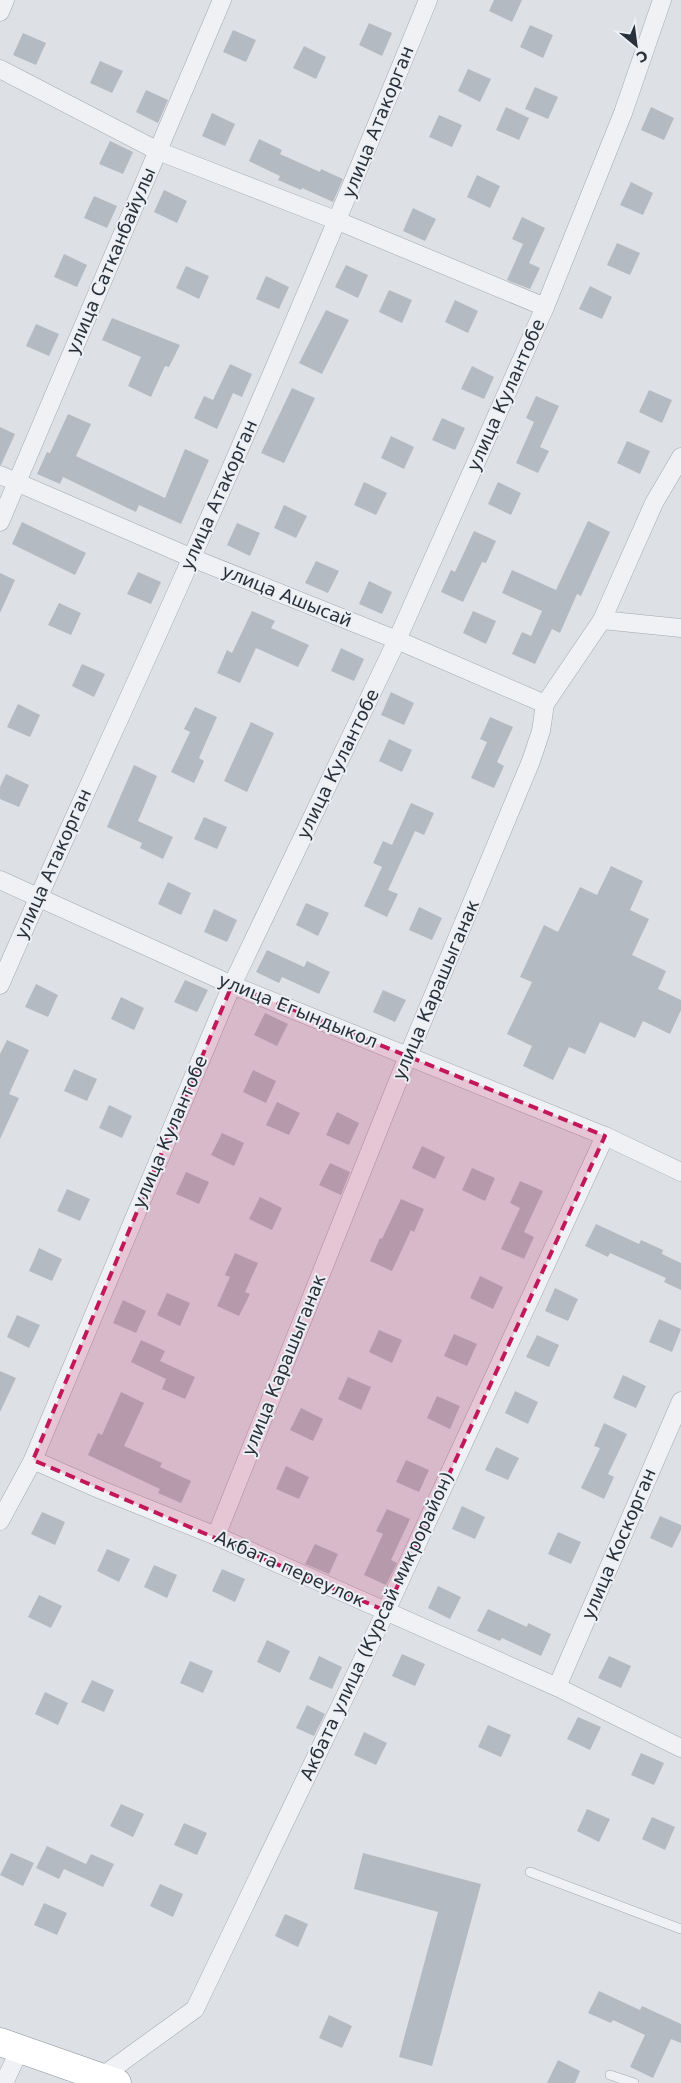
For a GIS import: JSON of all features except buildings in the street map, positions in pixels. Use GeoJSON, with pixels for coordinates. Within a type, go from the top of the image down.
{"type":"FeatureCollection","features":[{"type":"Feature","properties":{"kind":"highway"},"geometry":{"type":"LineString","coordinates":[[10,2045],[109,2080]]}},
{"type":"Feature","properties":{"kind":"street"},"geometry":{"type":"LineString","coordinates":[[0,12],[5,0]]}},
{"type":"Feature","properties":{"kind":"street","name":"улица Сатканбайулы"},"geometry":{"type":"LineString","coordinates":[[0,522],[222,0]]}},
{"type":"Feature","properties":{"kind":"street","name":"улица Атакорган"},"geometry":{"type":"LineString","coordinates":[[0,985],[192,558],[338,221],[428,0]]}},
{"type":"Feature","properties":{"kind":"street","name":"улица Кулантобе"},"geometry":{"type":"LineString","coordinates":[[0,1521],[33,1460],[232,984],[397,640],[545,307],[623,113],[662,0]]}},
{"type":"Feature","properties":{"kind":"street"},"geometry":{"type":"LineString","coordinates":[[0,69],[158,151],[338,221],[545,307]]}},
{"type":"Feature","properties":{"kind":"street","name":"улица Карашыганак"},"geometry":{"type":"LineString","coordinates":[[216,1536],[408,1056],[531,761],[541,731],[545,704],[602,620],[654,503],[681,457]]}},
{"type":"Feature","properties":{"kind":"street","name":"улица Ашысай"},"geometry":{"type":"LineString","coordinates":[[0,475],[192,558],[397,640],[545,704]]}},
{"type":"Feature","properties":{"kind":"street"},"geometry":{"type":"LineString","coordinates":[[602,620],[681,628]]}},
{"type":"Feature","properties":{"kind":"street","name":"улица Егындыкол"},"geometry":{"type":"LineString","coordinates":[[0,880],[232,984],[604,1136],[681,1172]]}},
{"type":"Feature","properties":{"kind":"street","name":"Акбата улица (Курсай микрорайон)"},"geometry":{"type":"LineString","coordinates":[[109,2080],[195,2009],[386,1611],[604,1136]]}},
{"type":"Feature","properties":{"kind":"street","name":"улица Коскорган"},"geometry":{"type":"LineString","coordinates":[[557,1687],[681,1401]]}},
{"type":"Feature","properties":{"kind":"street","name":"Акбата переулок"},"geometry":{"type":"LineString","coordinates":[[33,1460],[216,1536],[386,1611],[557,1687],[681,1748]]}},
{"type":"Feature","properties":{"kind":"street"},"geometry":{"type":"LineString","coordinates":[[4,2083],[10,2045]]}},
{"type":"Feature","properties":{"kind":"lane"},"geometry":{"type":"LineString","coordinates":[[530,1872],[681,1929]]}},
{"type":"Feature","properties":{"kind":"lane"},"geometry":{"type":"LineString","coordinates":[[610,2075],[634,2083]]}},
{"type":"Feature","properties":{"kind":"highlighted area"},"geometry":{"type":"Polygon","coordinates":[[[232,985],[605,1136],[386,1611],[33,1460],[232,985]]]}}]}
